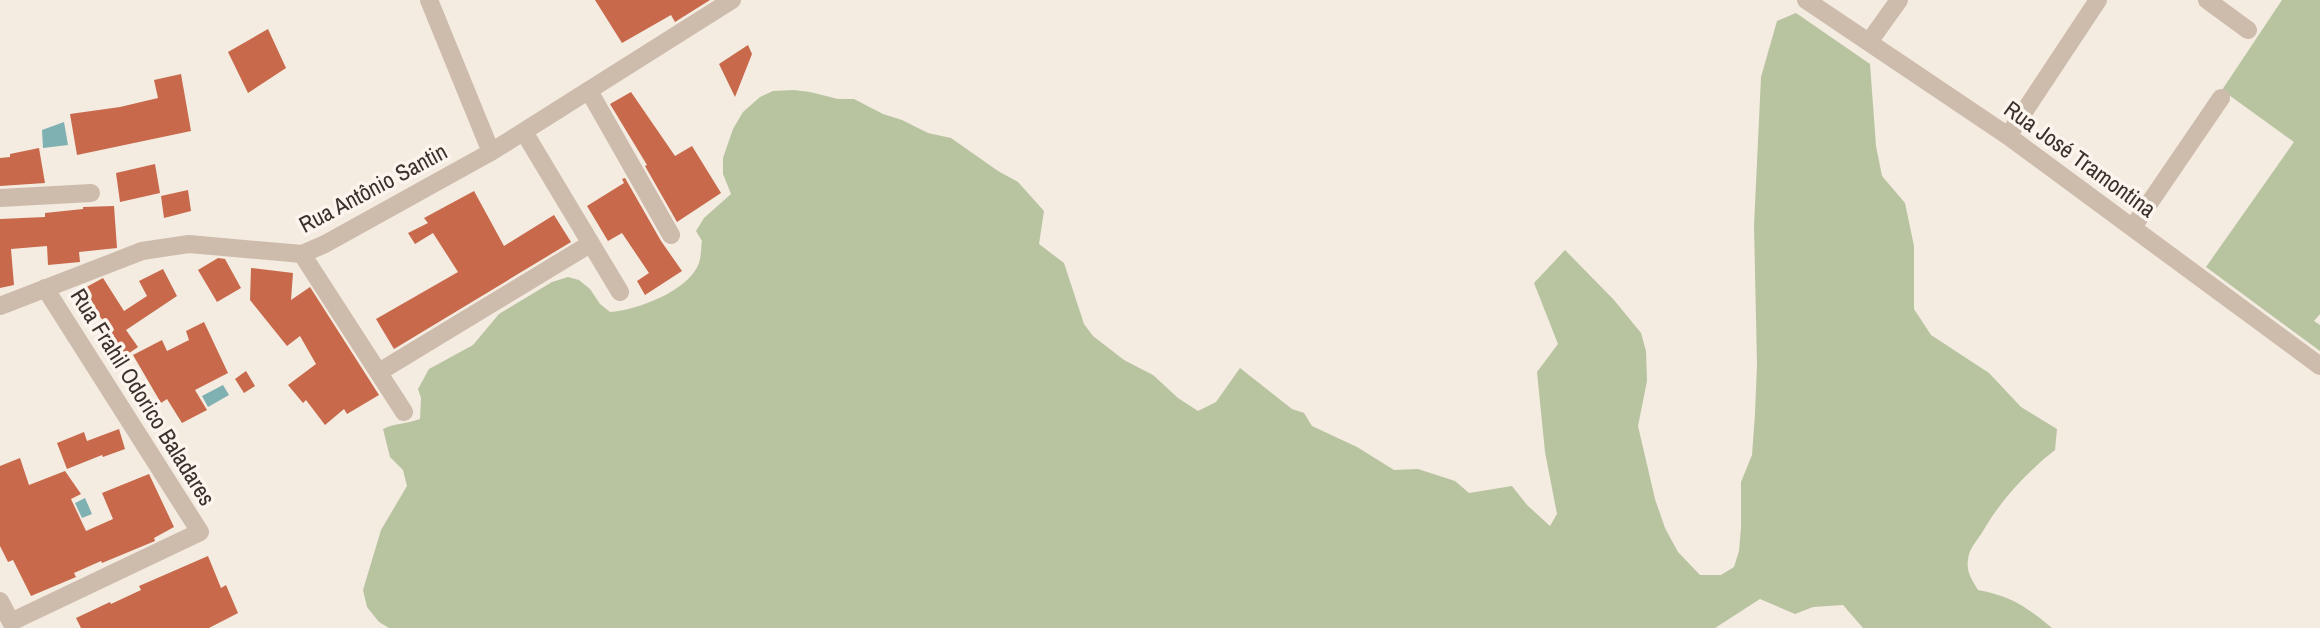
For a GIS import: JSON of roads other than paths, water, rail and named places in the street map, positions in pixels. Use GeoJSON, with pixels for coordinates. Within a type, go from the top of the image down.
{"type":"FeatureCollection","features":[{"type":"Feature","properties":{"kind":"street"},"geometry":{"type":"LineString","coordinates":[[429,0],[491,152]]}},
{"type":"Feature","properties":{"kind":"street","name":"Rua Antônio Santin"},"geometry":{"type":"LineString","coordinates":[[0,306],[142,251],[188,244],[302,254],[326,244],[491,152],[732,0]]}},
{"type":"Feature","properties":{"kind":"street","name":"Rua José Tramontina"},"geometry":{"type":"LineString","coordinates":[[1806,0],[2008,136],[2320,366]]}},
{"type":"Feature","properties":{"kind":"street"},"geometry":{"type":"LineString","coordinates":[[1869,42],[1899,0]]}},
{"type":"Feature","properties":{"kind":"street"},"geometry":{"type":"LineString","coordinates":[[2008,136],[2098,0]]}},
{"type":"Feature","properties":{"kind":"street"},"geometry":{"type":"LineString","coordinates":[[2207,0],[2248,30]]}},
{"type":"Feature","properties":{"kind":"street"},"geometry":{"type":"LineString","coordinates":[[589,91],[671,235]]}},
{"type":"Feature","properties":{"kind":"street"},"geometry":{"type":"LineString","coordinates":[[2133,227],[2221,98]]}},
{"type":"Feature","properties":{"kind":"street"},"geometry":{"type":"LineString","coordinates":[[524,132],[620,292]]}},
{"type":"Feature","properties":{"kind":"street"},"geometry":{"type":"LineString","coordinates":[[0,198],[91,192]]}},
{"type":"Feature","properties":{"kind":"street"},"geometry":{"type":"LineString","coordinates":[[379,372],[590,244]]}},
{"type":"Feature","properties":{"kind":"street"},"geometry":{"type":"LineString","coordinates":[[302,254],[404,412]]}},
{"type":"Feature","properties":{"kind":"street","name":"Rua Frahil Odorico Baladares"},"geometry":{"type":"LineString","coordinates":[[0,601],[11,622],[200,532],[45,288]]}},
{"type":"Feature","properties":{"kind":"water"},"geometry":{"type":"Polygon","coordinates":[[[64,122],[68,145],[43,148],[42,130],[64,122]]]}},
{"type":"Feature","properties":{"kind":"water"},"geometry":{"type":"Polygon","coordinates":[[[223,385],[229,395],[208,407],[202,396],[223,385]]]}},
{"type":"Feature","properties":{"kind":"water"},"geometry":{"type":"Polygon","coordinates":[[[85,498],[92,514],[82,518],[75,503],[85,498]]]}}]}
